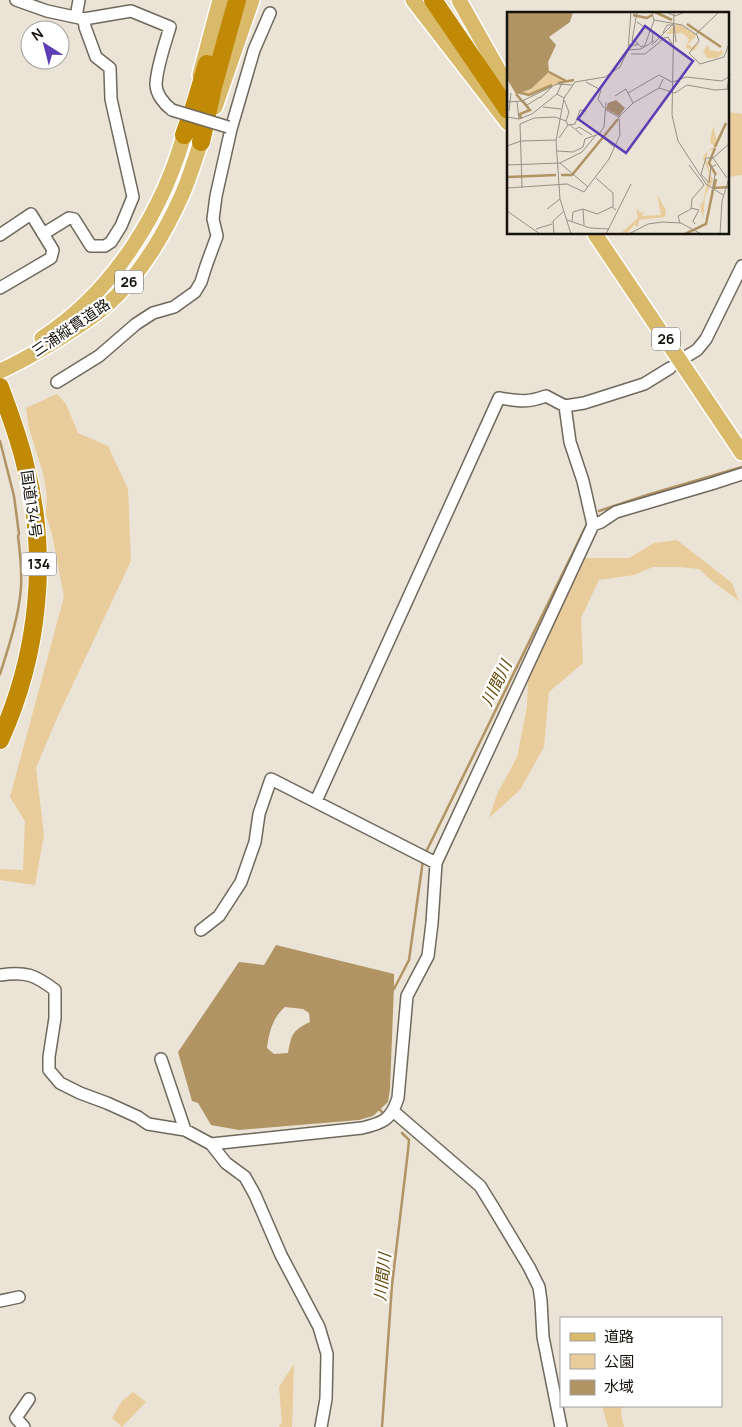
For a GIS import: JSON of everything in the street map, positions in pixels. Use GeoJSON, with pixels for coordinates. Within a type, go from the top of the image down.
{"type":"FeatureCollection","features":[{"type":"Feature","properties":{"kind":"highway","name":"26"},"geometry":{"type":"LineString","coordinates":[[184,135],[198,96],[226,0]]}},
{"type":"Feature","properties":{"kind":"highway","name":"26"},"geometry":{"type":"LineString","coordinates":[[201,142],[213,86],[237,0]]}},
{"type":"Feature","properties":{"kind":"highway"},"geometry":{"type":"LineString","coordinates":[[433,0],[469,46],[507,101]]}},
{"type":"Feature","properties":{"kind":"highway"},"geometry":{"type":"LineString","coordinates":[[441,0],[507,108]]}},
{"type":"Feature","properties":{"kind":"highway","name":"国道134号"},"geometry":{"type":"LineString","coordinates":[[0,387],[26,464],[37,533],[39,564],[37,598],[29,650],[17,698],[0,740]]}},
{"type":"Feature","properties":{"kind":"main road","name":"三浦縦貫道路"},"geometry":{"type":"LineString","coordinates":[[0,369],[10,357],[50,333],[92,296],[112,275],[146,225],[171,170],[184,135],[220,0]]}},
{"type":"Feature","properties":{"kind":"main road","name":"26"},"geometry":{"type":"LineString","coordinates":[[201,142],[252,0]]}},
{"type":"Feature","properties":{"kind":"main road"},"geometry":{"type":"LineString","coordinates":[[413,0],[507,122]]}},
{"type":"Feature","properties":{"kind":"main road"},"geometry":{"type":"LineString","coordinates":[[459,0],[507,85]]}},
{"type":"Feature","properties":{"kind":"main road","name":"三浦縦貫道路"},"geometry":{"type":"LineString","coordinates":[[0,369],[14,365],[70,332],[106,306],[130,281],[155,246],[168,222],[182,194],[201,142]]}},
{"type":"Feature","properties":{"kind":"main road","name":"26"},"geometry":{"type":"LineString","coordinates":[[596,235],[739,448]]}},
{"type":"Feature","properties":{"kind":"street"},"geometry":{"type":"LineString","coordinates":[[16,0],[46,11],[80,18],[131,11],[170,27],[156,84],[160,98],[172,110],[230,128]]}},
{"type":"Feature","properties":{"kind":"street"},"geometry":{"type":"LineString","coordinates":[[43,234],[69,218],[74,219],[91,246],[105,246],[121,226],[133,197],[111,99],[110,68],[96,57],[80,18],[79,0]]}},
{"type":"Feature","properties":{"kind":"street"},"geometry":{"type":"LineString","coordinates":[[57,382],[99,356],[136,324],[153,313],[174,307],[195,292],[201,282],[217,236],[213,219],[230,128],[254,50],[270,13]]}},
{"type":"Feature","properties":{"kind":"street"},"geometry":{"type":"LineString","coordinates":[[0,235],[30,214],[53,250],[51,258],[0,288]]}},
{"type":"Feature","properties":{"kind":"street"},"geometry":{"type":"LineString","coordinates":[[688,356],[697,350],[706,339],[742,266]]}},
{"type":"Feature","properties":{"kind":"street"},"geometry":{"type":"LineString","coordinates":[[316,801],[499,398],[531,401],[546,396],[565,406],[584,403],[644,384],[670,368]]}},
{"type":"Feature","properties":{"kind":"street"},"geometry":{"type":"LineString","coordinates":[[211,1144],[362,1128],[380,1124],[393,1111],[398,1098],[407,996],[428,956],[436,863],[593,525],[583,481],[570,442],[565,406]]}},
{"type":"Feature","properties":{"kind":"street"},"geometry":{"type":"LineString","coordinates":[[593,525],[616,512],[742,474]]}},
{"type":"Feature","properties":{"kind":"street"},"geometry":{"type":"LineString","coordinates":[[201,930],[219,916],[241,882],[255,842],[259,814],[271,779],[436,863]]}},
{"type":"Feature","properties":{"kind":"street"},"geometry":{"type":"LineString","coordinates":[[0,975],[24,973],[40,979],[55,990],[55,1018],[48,1057],[49,1070],[60,1083],[138,1117],[148,1124],[185,1130],[211,1144],[226,1163],[245,1177],[255,1195],[281,1255],[319,1327],[328,1354],[326,1399],[321,1427]]}},
{"type":"Feature","properties":{"kind":"street"},"geometry":{"type":"LineString","coordinates":[[161,1059],[185,1130]]}},
{"type":"Feature","properties":{"kind":"street"},"geometry":{"type":"LineString","coordinates":[[393,1111],[480,1186],[529,1267],[538,1287],[541,1301],[543,1337],[561,1427]]}},
{"type":"Feature","properties":{"kind":"street"},"geometry":{"type":"LineString","coordinates":[[0,1301],[19,1297]]}},
{"type":"Feature","properties":{"kind":"street"},"geometry":{"type":"LineString","coordinates":[[24,1427],[16,1418],[29,1399]]}},
{"type":"Feature","properties":{"kind":"green space"},"geometry":{"type":"Polygon","coordinates":[[[730,112],[742,114],[742,175],[730,177],[730,112]]]}},
{"type":"Feature","properties":{"kind":"green space"},"geometry":{"type":"Polygon","coordinates":[[[57,394],[66,404],[78,433],[108,446],[128,489],[131,561],[57,718],[36,768],[44,835],[35,885],[0,880],[0,869],[23,870],[25,821],[10,797],[64,597],[52,534],[46,515],[47,496],[43,473],[29,428],[26,408],[57,394]]]}},
{"type":"Feature","properties":{"kind":"green space"},"geometry":{"type":"Polygon","coordinates":[[[677,540],[732,583],[738,599],[742,603],[699,569],[653,567],[634,575],[599,580],[581,618],[583,663],[549,692],[544,747],[520,790],[489,818],[497,794],[517,757],[527,707],[528,678],[549,634],[566,584],[583,558],[629,558],[654,543],[677,540]]]}},
{"type":"Feature","properties":{"kind":"green space"},"geometry":{"type":"Polygon","coordinates":[[[294,1364],[292,1427],[279,1427],[282,1423],[279,1387],[294,1364]]]}},
{"type":"Feature","properties":{"kind":"green space"},"geometry":{"type":"Polygon","coordinates":[[[133,1392],[146,1402],[122,1427],[112,1418],[122,1401],[133,1392]]]}},
{"type":"Feature","properties":{"kind":"green space"},"geometry":{"type":"Polygon","coordinates":[[[604,1407],[622,1407],[624,1427],[608,1427],[604,1407]]]}},
{"type":"Feature","properties":{"kind":"water"},"geometry":{"type":"Polygon","coordinates":[[[276,945],[394,974],[390,1089],[388,1102],[373,1116],[359,1120],[239,1130],[211,1125],[198,1103],[192,1101],[178,1052],[239,962],[264,965],[276,945]],[[285,1007],[277,1015],[270,1031],[267,1048],[274,1054],[288,1053],[296,1030],[310,1022],[309,1013],[303,1009],[285,1007]]]}},
{"type":"Feature","properties":{"kind":"waterway"},"geometry":{"type":"LineString","coordinates":[[0,441],[14,496],[21,561],[20,598],[16,620],[0,674]]}},
{"type":"Feature","properties":{"kind":"waterway","name":"川間川"},"geometry":{"type":"LineString","coordinates":[[599,511],[742,467]]}},
{"type":"Feature","properties":{"kind":"waterway","name":"川間川"},"geometry":{"type":"LineString","coordinates":[[426,852],[587,524]]}},
{"type":"Feature","properties":{"kind":"waterway","name":"川間川"},"geometry":{"type":"LineString","coordinates":[[394,989],[409,960],[423,860]]}},
{"type":"Feature","properties":{"kind":"waterway","name":"川間川"},"geometry":{"type":"LineString","coordinates":[[380,1106],[379,1109],[384,1114]]}},
{"type":"Feature","properties":{"kind":"waterway","name":"川間川"},"geometry":{"type":"LineString","coordinates":[[382,1427],[392,1285],[409,1140],[402,1133]]}}]}
